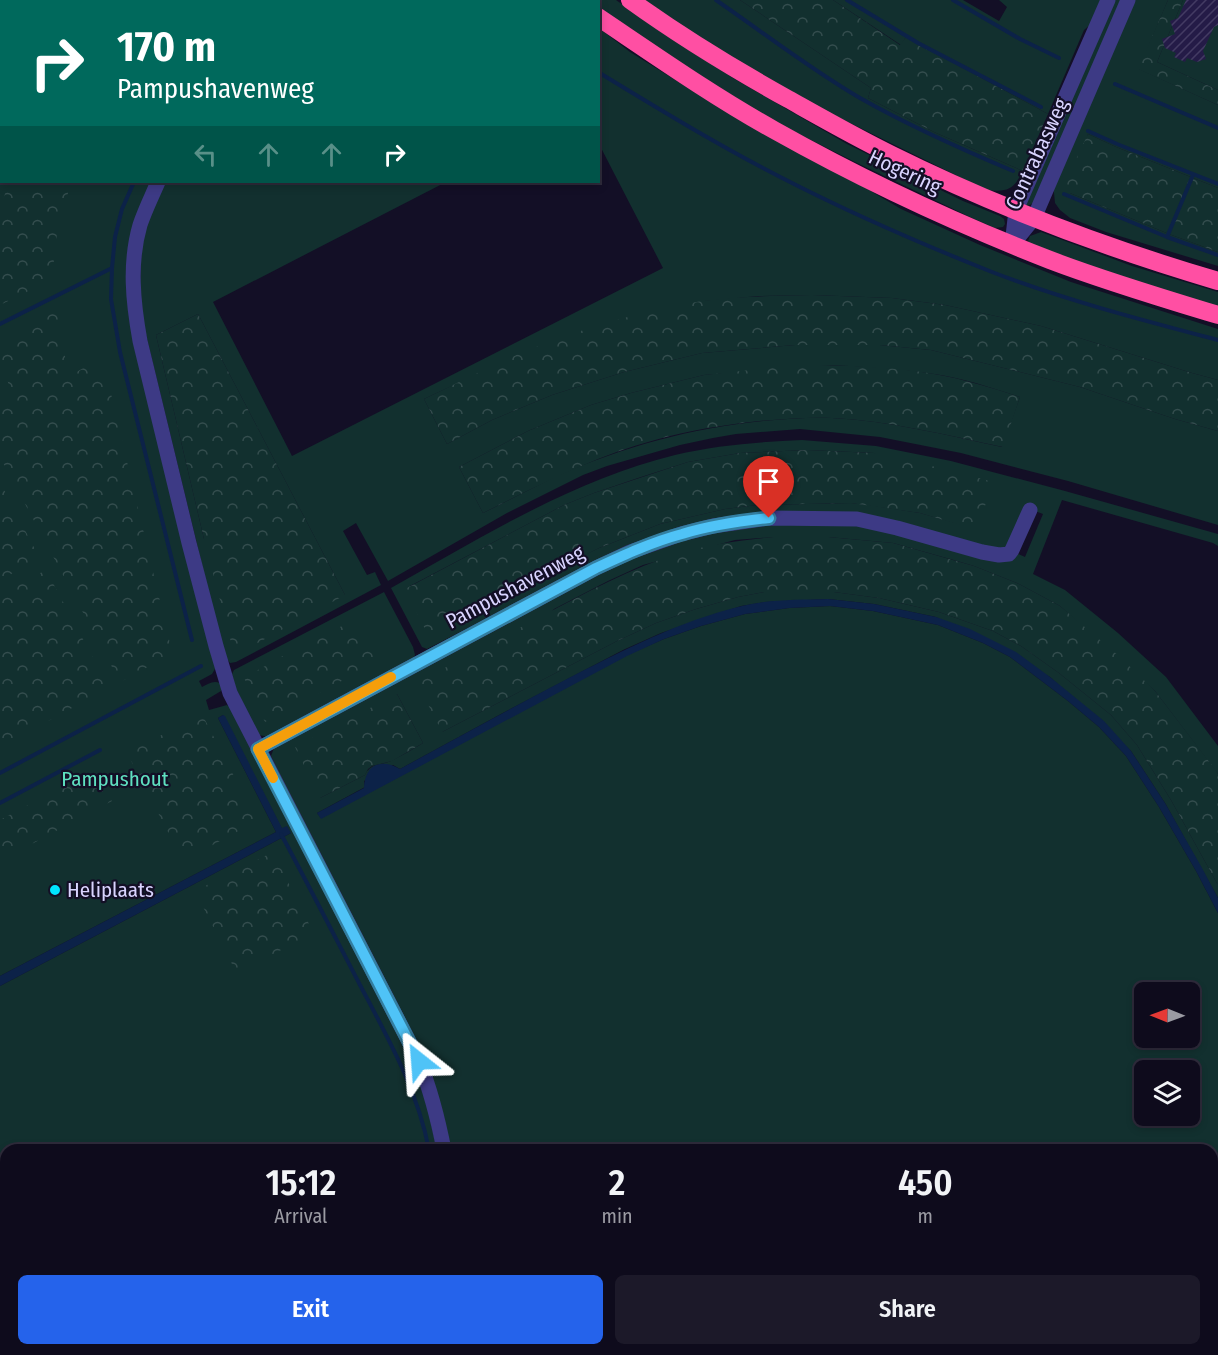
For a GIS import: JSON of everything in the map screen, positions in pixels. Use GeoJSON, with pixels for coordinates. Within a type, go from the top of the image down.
{"type":"FeatureCollection","features":[{"type":"Feature","properties":{"kind":"highway","name":"Hogering"},"geometry":{"type":"LineString","coordinates":[[630,0],[716,57],[826,121],[892,155],[1034,218],[1130,254],[1218,281]]}},
{"type":"Feature","properties":{"kind":"highway","name":"Hogering"},"geometry":{"type":"LineString","coordinates":[[600,18],[678,71],[773,130],[898,195],[1012,245],[1088,274],[1218,315]]}},
{"type":"Feature","properties":{"kind":"street","name":"Contrabasweg"},"geometry":{"type":"LineString","coordinates":[[1012,245],[1016,210],[1108,0]]}},
{"type":"Feature","properties":{"kind":"street","name":"Contrabasweg"},"geometry":{"type":"LineString","coordinates":[[1012,245],[1034,218],[1128,0]]}},
{"type":"Feature","properties":{"kind":"street"},"geometry":{"type":"LineString","coordinates":[[158,183],[145,210],[137,238],[133,279],[135,318],[216,646],[230,693],[419,1061],[431,1092],[443,1144]]}},
{"type":"Feature","properties":{"kind":"street","name":"Pampushavenweg"},"geometry":{"type":"LineString","coordinates":[[258,749],[596,568],[630,552],[681,534],[713,526],[769,518],[857,519],[999,555],[1009,554],[1012,550],[1030,510]]}},
{"type":"Feature","properties":{"kind":"green space"},"geometry":{"type":"Polygon","coordinates":[[[600,0],[616,0],[733,78],[847,144],[963,201],[1000,216],[1004,219],[1005,224],[1003,227],[995,228],[970,217],[767,118],[600,11],[600,0]]]}},
{"type":"Feature","properties":{"kind":"green space"},"geometry":{"type":"Polygon","coordinates":[[[637,0],[740,0],[871,88],[868,98],[934,132],[1023,171],[1016,183],[1009,189],[986,190],[763,80],[637,0]]]}},
{"type":"Feature","properties":{"kind":"green space"},"geometry":{"type":"Polygon","coordinates":[[[740,0],[833,0],[900,45],[906,37],[1048,114],[1023,171],[934,132],[868,98],[871,88],[740,0]]]}},
{"type":"Feature","properties":{"kind":"green space"},"geometry":{"type":"Polygon","coordinates":[[[833,0],[963,0],[999,21],[1007,7],[999,0],[1103,0],[1091,24],[1084,30],[1048,114],[906,37],[901,45],[833,0]]]}},
{"type":"Feature","properties":{"kind":"green space"},"geometry":{"type":"Polygon","coordinates":[[[1115,0],[1122,0],[1033,203],[1028,206],[1026,200],[1115,0]]]}},
{"type":"Feature","properties":{"kind":"green space"},"geometry":{"type":"Polygon","coordinates":[[[1131,0],[1168,0],[1139,69],[1218,105],[1218,188],[1088,134],[1070,193],[1218,252],[1218,266],[1106,232],[1070,218],[1055,203],[1053,183],[1131,0]]]}},
{"type":"Feature","properties":{"kind":"green space"},"geometry":{"type":"Polygon","coordinates":[[[1168,0],[1183,0],[1157,62],[1218,90],[1218,105],[1138,69],[1168,0]]]}},
{"type":"Feature","properties":{"kind":"green space"},"geometry":{"type":"Polygon","coordinates":[[[1183,0],[1218,0],[1218,90],[1157,62],[1183,0]]]}},
{"type":"Feature","properties":{"kind":"green space"},"geometry":{"type":"Polygon","coordinates":[[[600,29],[630,52],[753,128],[834,167],[901,209],[980,245],[1071,282],[1218,329],[1218,380],[1041,326],[945,305],[892,298],[759,296],[705,301],[556,341],[514,357],[424,399],[447,444],[492,420],[552,395],[624,372],[702,353],[795,345],[880,345],[931,350],[1080,387],[1218,431],[1218,525],[1068,481],[961,453],[880,437],[800,429],[736,434],[680,445],[583,475],[507,513],[388,581],[356,523],[343,531],[367,575],[375,572],[381,585],[236,662],[230,663],[224,655],[139,306],[142,237],[164,183],[444,183],[213,302],[292,456],[663,268],[600,146],[600,29]],[[198,314],[156,335],[204,539],[345,595],[198,314]],[[831,365],[704,375],[591,405],[528,431],[459,467],[483,513],[557,476],[607,456],[658,440],[736,424],[832,418],[918,429],[1002,447],[1020,397],[945,376],[896,369],[831,365]]]}},
{"type":"Feature","properties":{"kind":"green space"},"geometry":{"type":"Polygon","coordinates":[[[1088,134],[1218,188],[1218,252],[1070,193],[1067,184],[1068,176],[1088,134]]]}},
{"type":"Feature","properties":{"kind":"green space","name":"Pampushout"},"geometry":{"type":"Polygon","coordinates":[[[0,183],[153,183],[129,262],[216,667],[212,674],[199,681],[202,687],[213,682],[220,683],[221,691],[206,700],[209,710],[227,705],[231,708],[403,1041],[424,1091],[436,1144],[0,1144],[0,986],[291,833],[282,829],[223,715],[218,718],[276,832],[0,976],[0,183]]]}},
{"type":"Feature","properties":{"kind":"green space"},"geometry":{"type":"Polygon","coordinates":[[[8,183],[72,183],[58,229],[53,279],[0,305],[0,213],[8,183]]]}},
{"type":"Feature","properties":{"kind":"green space"},"geometry":{"type":"Polygon","coordinates":[[[1041,232],[1132,266],[1218,292],[1218,310],[1139,285],[1029,243],[1030,236],[1041,232]]]}},
{"type":"Feature","properties":{"kind":"green space"},"geometry":{"type":"Polygon","coordinates":[[[812,295],[892,298],[945,305],[1041,326],[1218,380],[1218,431],[1080,387],[931,350],[880,345],[795,345],[702,353],[624,372],[552,395],[492,420],[447,444],[424,399],[537,347],[630,316],[716,299],[812,295]]]}},
{"type":"Feature","properties":{"kind":"green space"},"geometry":{"type":"Polygon","coordinates":[[[51,312],[59,312],[62,347],[71,375],[96,361],[103,360],[172,652],[120,682],[0,457],[0,410],[14,402],[3,366],[0,340],[51,312]]]}},
{"type":"Feature","properties":{"kind":"green space"},"geometry":{"type":"Polygon","coordinates":[[[198,314],[345,595],[241,652],[233,650],[204,539],[156,335],[198,314]]]}},
{"type":"Feature","properties":{"kind":"green space"},"geometry":{"type":"Polygon","coordinates":[[[795,365],[865,366],[917,371],[967,381],[1020,397],[1003,447],[918,429],[854,420],[805,418],[746,423],[681,433],[611,454],[483,513],[459,467],[528,431],[591,405],[704,375],[795,365]]]}},
{"type":"Feature","properties":{"kind":"green space"},"geometry":{"type":"Polygon","coordinates":[[[802,440],[876,446],[951,461],[1218,534],[1218,546],[1062,500],[1033,574],[1065,590],[1118,633],[1166,677],[1218,746],[1218,774],[1155,691],[1060,606],[1019,584],[974,566],[893,543],[828,537],[735,540],[643,565],[608,581],[554,609],[442,732],[617,641],[656,623],[696,609],[764,592],[834,592],[879,598],[939,612],[993,631],[1021,646],[1059,673],[1111,715],[1137,745],[1171,800],[1218,885],[1218,898],[1165,803],[1131,751],[1050,677],[936,617],[874,604],[828,599],[765,602],[741,606],[661,633],[623,650],[400,769],[393,765],[364,781],[365,787],[317,813],[321,818],[627,655],[701,626],[745,614],[789,608],[830,606],[873,611],[938,625],[983,643],[1010,657],[1099,727],[1126,756],[1196,871],[1218,913],[1218,1144],[449,1144],[444,1117],[271,756],[274,748],[600,572],[660,546],[743,525],[858,523],[1016,553],[1025,557],[1043,514],[1027,508],[1006,551],[897,524],[768,514],[595,563],[427,649],[422,647],[391,588],[494,530],[600,479],[675,455],[738,444],[802,440]],[[807,450],[740,453],[688,462],[564,505],[410,586],[541,576],[599,548],[660,524],[725,509],[757,505],[851,503],[920,513],[977,529],[874,453],[807,450]],[[397,694],[320,798],[365,775],[370,768],[389,762],[423,743],[397,694]]]}},
{"type":"Feature","properties":{"kind":"green space"},"geometry":{"type":"Polygon","coordinates":[[[807,450],[874,453],[993,482],[977,530],[920,513],[851,503],[757,505],[725,509],[660,524],[599,548],[428,635],[405,589],[564,505],[594,493],[688,462],[740,453],[807,450]]]}},
{"type":"Feature","properties":{"kind":"green space"},"geometry":{"type":"Polygon","coordinates":[[[0,482],[40,559],[0,580],[0,482]]]}},
{"type":"Feature","properties":{"kind":"green space"},"geometry":{"type":"Polygon","coordinates":[[[774,537],[828,537],[893,543],[974,566],[1019,584],[1060,606],[1119,656],[1155,691],[1218,774],[1218,885],[1171,800],[1137,745],[1111,715],[1021,646],[993,631],[939,612],[879,598],[834,592],[764,592],[738,597],[656,623],[442,732],[417,683],[576,598],[644,566],[703,547],[774,537]]]}},
{"type":"Feature","properties":{"kind":"green space"},"geometry":{"type":"Polygon","coordinates":[[[46,570],[109,688],[0,747],[0,594],[46,570]]]}},
{"type":"Feature","properties":{"kind":"green space"},"geometry":{"type":"Polygon","coordinates":[[[384,592],[413,647],[415,655],[413,658],[269,737],[259,735],[236,689],[232,674],[234,670],[384,592]]]}},
{"type":"Feature","properties":{"kind":"green space"},"geometry":{"type":"Polygon","coordinates":[[[356,619],[377,662],[265,722],[244,678],[356,619]]]}},
{"type":"Feature","properties":{"kind":"green space"},"geometry":{"type":"Polygon","coordinates":[[[397,694],[423,743],[392,761],[372,766],[365,775],[320,798],[295,747],[397,694]]]}},
{"type":"Feature","properties":{"kind":"green space"},"geometry":{"type":"Polygon","coordinates":[[[202,714],[257,821],[183,861],[127,753],[202,714]]]}},
{"type":"Feature","properties":{"kind":"green space"},"geometry":{"type":"Polygon","coordinates":[[[97,768],[112,801],[0,861],[0,820],[97,768]]]}},
{"type":"Feature","properties":{"kind":"green space"},"geometry":{"type":"Polygon","coordinates":[[[273,852],[314,934],[236,972],[195,891],[273,852]]]}},
{"type":"Feature","properties":{"kind":"water"},"geometry":{"type":"Polygon","coordinates":[[[828,599],[874,604],[936,617],[970,629],[1016,652],[1050,677],[1104,721],[1131,751],[1165,803],[1202,868],[1218,898],[1218,913],[1159,807],[1126,756],[1099,727],[1068,701],[1010,657],[983,643],[938,625],[873,611],[830,606],[789,608],[745,614],[664,639],[627,656],[321,819],[317,813],[364,788],[367,773],[375,765],[386,764],[400,769],[565,680],[673,628],[719,612],[763,602],[828,599]]]}},
{"type":"Feature","properties":{"kind":"water"},"geometry":{"type":"Polygon","coordinates":[[[223,715],[282,828],[287,826],[291,833],[0,986],[0,976],[276,832],[218,718],[223,715]]]}},
{"type":"Feature","properties":{"kind":"building"},"geometry":{"type":"Polygon","coordinates":[[[1186,0],[1218,0],[1218,25],[1214,27],[1203,51],[1206,59],[1197,62],[1187,58],[1185,62],[1174,57],[1176,53],[1165,48],[1162,39],[1175,34],[1170,21],[1178,18],[1186,0]]]}},
{"type":"Feature","properties":{"kind":"waterway"},"geometry":{"type":"LineString","coordinates":[[716,0],[805,63],[860,98],[935,137],[1013,171]]}},
{"type":"Feature","properties":{"kind":"waterway"},"geometry":{"type":"LineString","coordinates":[[847,0],[918,43],[1041,107]]}},
{"type":"Feature","properties":{"kind":"waterway"},"geometry":{"type":"LineString","coordinates":[[953,0],[1020,39],[1059,58]]}},
{"type":"Feature","properties":{"kind":"waterway"},"geometry":{"type":"LineString","coordinates":[[600,73],[694,130],[767,170],[916,241],[1047,292],[1218,340]]}},
{"type":"Feature","properties":{"kind":"waterway"},"geometry":{"type":"LineString","coordinates":[[1115,84],[1218,128]]}},
{"type":"Feature","properties":{"kind":"waterway"},"geometry":{"type":"LineString","coordinates":[[1088,131],[1218,184]]}},
{"type":"Feature","properties":{"kind":"waterway"},"geometry":{"type":"LineString","coordinates":[[1167,237],[1193,175]]}},
{"type":"Feature","properties":{"kind":"waterway"},"geometry":{"type":"LineString","coordinates":[[134,183],[122,209],[115,237],[111,299],[120,352],[192,640]]}},
{"type":"Feature","properties":{"kind":"waterway"},"geometry":{"type":"LineString","coordinates":[[1064,194],[1167,237],[1218,255]]}},
{"type":"Feature","properties":{"kind":"waterway"},"geometry":{"type":"LineString","coordinates":[[0,324],[112,268]]}},
{"type":"Feature","properties":{"kind":"waterway"},"geometry":{"type":"LineString","coordinates":[[0,773],[201,666]]}},
{"type":"Feature","properties":{"kind":"waterway"},"geometry":{"type":"LineString","coordinates":[[0,803],[100,750]]}},
{"type":"Feature","properties":{"kind":"waterway"},"geometry":{"type":"LineString","coordinates":[[281,834],[401,1065],[418,1107],[428,1144]]}},
{"type":"Feature","properties":{"kind":"slow traffic"},"geometry":{"type":"LineString","coordinates":[[273,778],[258,749],[391,677]]}},
{"type":"Feature","properties":{"kind":"place","name":"Heliplaats"},"geometry":{"type":"Point","coordinates":[55,890]}},
{"type":"Feature","properties":{"kind":"route"},"geometry":{"type":"LineString","coordinates":[[419,1061],[258,749],[630,552],[681,534],[713,526],[769,518]]}}]}
